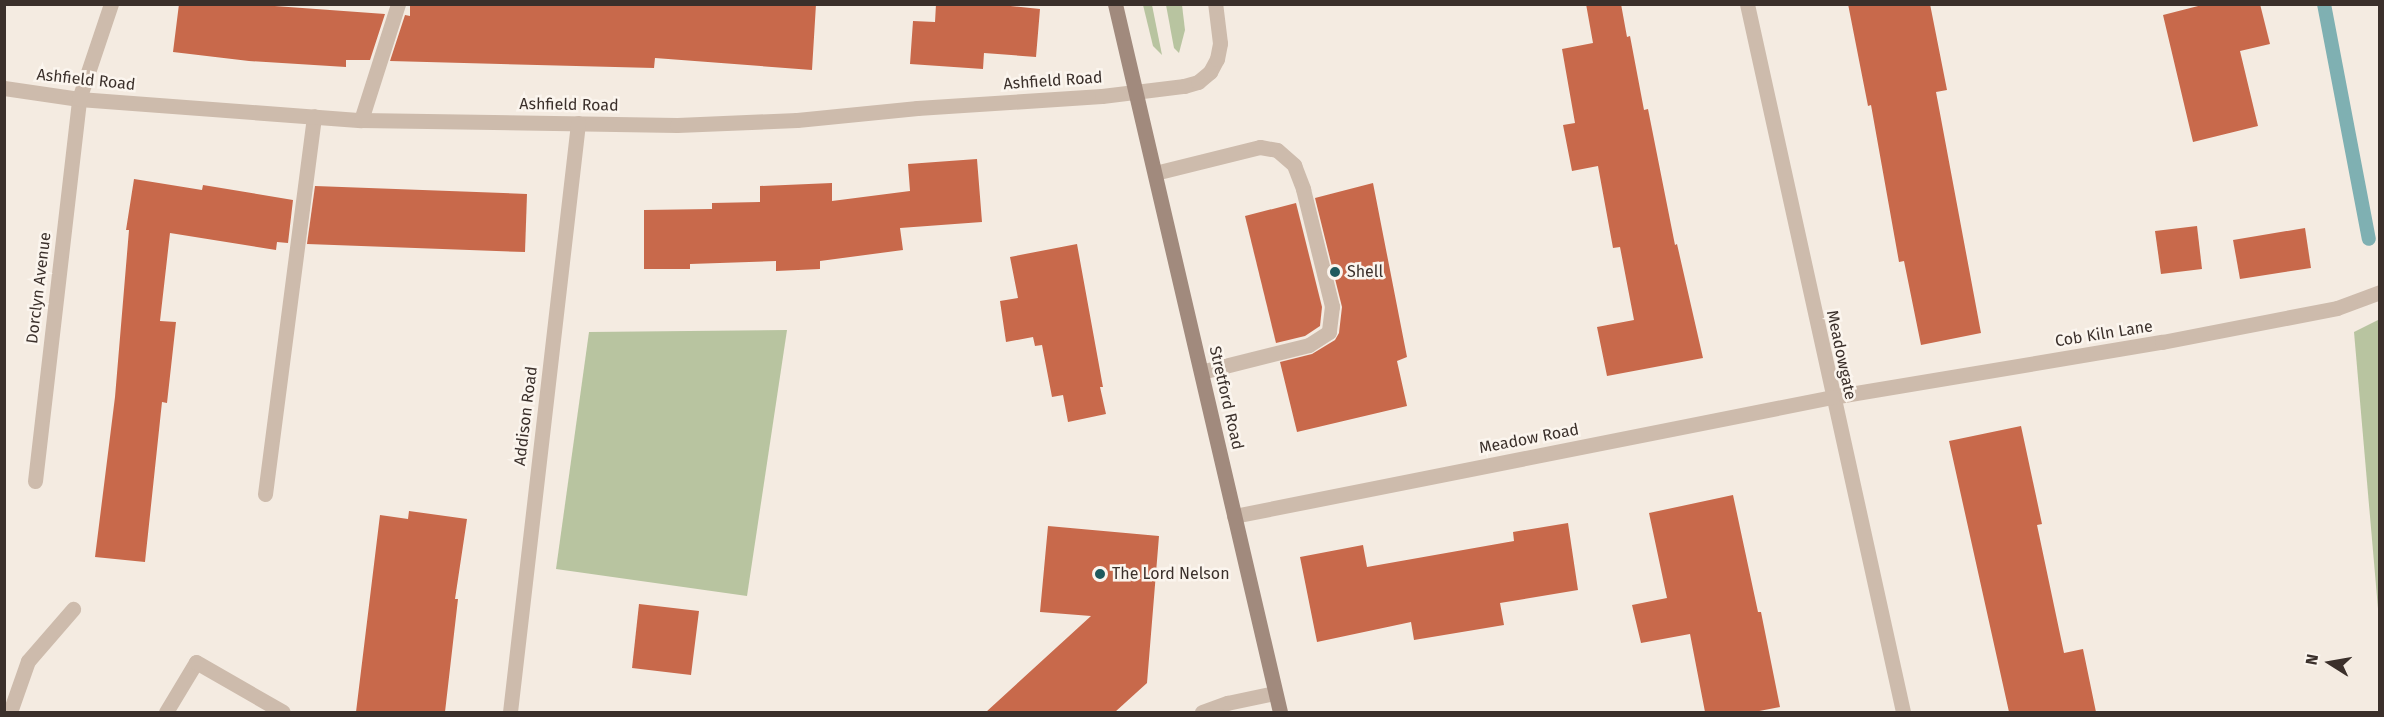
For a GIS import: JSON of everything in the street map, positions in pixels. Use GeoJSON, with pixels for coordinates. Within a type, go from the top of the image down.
{"type":"FeatureCollection","features":[{"type":"Feature","properties":{"kind":"main road","name":"Stretford Road"},"geometry":{"type":"LineString","coordinates":[[1115,4],[1280,712]]}},
{"type":"Feature","properties":{"kind":"street","name":"Dorclyn Avenue"},"geometry":{"type":"LineString","coordinates":[[35,481],[79,99],[111,4]]}},
{"type":"Feature","properties":{"kind":"street"},"geometry":{"type":"LineString","coordinates":[[361,120],[398,4]]}},
{"type":"Feature","properties":{"kind":"street"},"geometry":{"type":"LineString","coordinates":[[1134,93],[1184,86],[1198,82],[1209,72],[1217,59],[1220,43],[1215,4]]}},
{"type":"Feature","properties":{"kind":"street","name":"Meadowgate"},"geometry":{"type":"LineString","coordinates":[[1747,4],[1903,712]]}},
{"type":"Feature","properties":{"kind":"street","name":"Ashfield Road"},"geometry":{"type":"LineString","coordinates":[[4,88],[79,99],[361,120],[677,125],[797,120],[917,108],[1134,93]]}},
{"type":"Feature","properties":{"kind":"street"},"geometry":{"type":"LineString","coordinates":[[265,494],[314,116]]}},
{"type":"Feature","properties":{"kind":"street","name":"Addison Road"},"geometry":{"type":"LineString","coordinates":[[510,712],[578,123]]}},
{"type":"Feature","properties":{"kind":"street"},"geometry":{"type":"LineString","coordinates":[[1155,173],[1260,147],[1277,150],[1294,165],[1303,189],[1332,306],[1329,332],[1309,345],[1201,372]]}},
{"type":"Feature","properties":{"kind":"street","name":"Cob Kiln Lane"},"geometry":{"type":"LineString","coordinates":[[1832,397],[2162,342],[2337,308],[2379,292]]}},
{"type":"Feature","properties":{"kind":"street","name":"Meadow Road"},"geometry":{"type":"LineString","coordinates":[[1234,516],[1832,397]]}},
{"type":"Feature","properties":{"kind":"street"},"geometry":{"type":"LineString","coordinates":[[10,712],[28,662],[73,609]]}},
{"type":"Feature","properties":{"kind":"street"},"geometry":{"type":"LineString","coordinates":[[166,712],[196,662],[283,712]]}},
{"type":"Feature","properties":{"kind":"street"},"geometry":{"type":"LineString","coordinates":[[1202,712],[1227,703],[1275,693]]}},
{"type":"Feature","properties":{"kind":"green space"},"geometry":{"type":"Polygon","coordinates":[[[1143,5],[1152,5],[1162,55],[1153,46],[1143,5]]]}},
{"type":"Feature","properties":{"kind":"green space"},"geometry":{"type":"Polygon","coordinates":[[[1166,5],[1182,5],[1185,30],[1179,53],[1174,48],[1166,5]]]}},
{"type":"Feature","properties":{"kind":"green space"},"geometry":{"type":"Polygon","coordinates":[[[2378,320],[2380,348],[2379,620],[2354,332],[2378,320]]]}},
{"type":"Feature","properties":{"kind":"green space"},"geometry":{"type":"Polygon","coordinates":[[[787,330],[747,596],[556,569],[589,332],[787,330]]]}},
{"type":"Feature","properties":{"kind":"building"},"geometry":{"type":"Polygon","coordinates":[[[179,4],[248,4],[385,14],[370,60],[346,60],[346,67],[249,61],[173,52],[179,4]]]}},
{"type":"Feature","properties":{"kind":"building"},"geometry":{"type":"Polygon","coordinates":[[[410,4],[816,4],[812,70],[655,58],[654,68],[390,61],[405,15],[410,16],[410,4]]]}},
{"type":"Feature","properties":{"kind":"building"},"geometry":{"type":"Polygon","coordinates":[[[936,4],[990,4],[1040,9],[1036,57],[984,53],[983,69],[910,64],[913,21],[935,22],[936,4]]]}},
{"type":"Feature","properties":{"kind":"building"},"geometry":{"type":"Polygon","coordinates":[[[1586,4],[1621,4],[1627,37],[1630,36],[1644,110],[1648,109],[1675,245],[1677,244],[1703,358],[1607,376],[1597,327],[1634,320],[1620,247],[1613,248],[1598,166],[1572,171],[1563,125],[1575,123],[1562,49],[1593,43],[1586,4]]]}},
{"type":"Feature","properties":{"kind":"building"},"geometry":{"type":"Polygon","coordinates":[[[1848,4],[1930,4],[1947,90],[1936,92],[1981,333],[1921,345],[1904,261],[1899,262],[1871,105],[1868,106],[1848,4]]]}},
{"type":"Feature","properties":{"kind":"building"},"geometry":{"type":"Polygon","coordinates":[[[2206,4],[2260,4],[2270,44],[2240,51],[2258,126],[2193,142],[2163,15],[2206,4]]]}},
{"type":"Feature","properties":{"kind":"building"},"geometry":{"type":"Polygon","coordinates":[[[977,159],[982,222],[900,228],[903,250],[820,261],[820,269],[776,271],[776,261],[690,264],[690,269],[644,269],[644,210],[712,209],[712,203],[760,202],[760,186],[832,183],[832,201],[910,191],[908,164],[977,159]]]}},
{"type":"Feature","properties":{"kind":"building"},"geometry":{"type":"Polygon","coordinates":[[[134,179],[202,190],[203,185],[293,200],[288,243],[277,242],[276,250],[170,233],[160,321],[176,322],[167,403],[162,402],[145,562],[95,557],[115,397],[129,230],[126,230],[134,179]]]}},
{"type":"Feature","properties":{"kind":"building"},"geometry":{"type":"Polygon","coordinates":[[[1373,183],[1407,357],[1397,361],[1407,406],[1297,432],[1280,362],[1312,354],[1335,340],[1339,333],[1342,307],[1315,198],[1373,183]]]}},
{"type":"Feature","properties":{"kind":"building"},"geometry":{"type":"Polygon","coordinates":[[[315,186],[527,194],[525,252],[307,244],[315,186]]]}},
{"type":"Feature","properties":{"kind":"building"},"geometry":{"type":"Polygon","coordinates":[[[1296,203],[1322,307],[1320,326],[1305,336],[1276,343],[1245,216],[1296,203]]]}},
{"type":"Feature","properties":{"kind":"building"},"geometry":{"type":"Polygon","coordinates":[[[2197,226],[2202,269],[2161,274],[2155,231],[2197,226]]]}},
{"type":"Feature","properties":{"kind":"building"},"geometry":{"type":"Polygon","coordinates":[[[2305,228],[2311,268],[2240,279],[2233,240],[2305,228]]]}},
{"type":"Feature","properties":{"kind":"building"},"geometry":{"type":"Polygon","coordinates":[[[1077,244],[1106,414],[1068,422],[1063,395],[1052,397],[1042,345],[1035,346],[1033,337],[1006,342],[1000,301],[1018,298],[1010,257],[1077,244]]]}},
{"type":"Feature","properties":{"kind":"building"},"geometry":{"type":"Polygon","coordinates":[[[2021,426],[2042,524],[2037,525],[2064,653],[2083,649],[2096,712],[2009,712],[1949,441],[2021,426]]]}},
{"type":"Feature","properties":{"kind":"building"},"geometry":{"type":"Polygon","coordinates":[[[1733,495],[1758,612],[1761,612],[1780,707],[1754,712],[1705,712],[1690,634],[1641,643],[1632,605],[1667,598],[1649,513],[1733,495]]]}},
{"type":"Feature","properties":{"kind":"building"},"geometry":{"type":"Polygon","coordinates":[[[409,511],[467,519],[455,599],[458,599],[445,712],[356,712],[380,515],[408,519],[409,511]]]}},
{"type":"Feature","properties":{"kind":"building"},"geometry":{"type":"Polygon","coordinates":[[[1568,523],[1578,590],[1500,603],[1504,625],[1414,640],[1411,622],[1317,642],[1300,557],[1363,545],[1367,567],[1514,541],[1513,532],[1568,523]]]}},
{"type":"Feature","properties":{"kind":"building","name":"The Lord Nelson"},"geometry":{"type":"Polygon","coordinates":[[[1048,526],[1159,536],[1147,683],[1115,712],[986,712],[1091,616],[1040,612],[1048,526]]]}},
{"type":"Feature","properties":{"kind":"building"},"geometry":{"type":"Polygon","coordinates":[[[639,604],[699,611],[691,675],[632,668],[639,604]]]}},
{"type":"Feature","properties":{"kind":"waterway"},"geometry":{"type":"LineString","coordinates":[[2324,4],[2369,239]]}},
{"type":"Feature","properties":{"kind":"place","name":"Shell"},"geometry":{"type":"Point","coordinates":[1335,272]}},
{"type":"Feature","properties":{"kind":"place","name":"The Lord Nelson"},"geometry":{"type":"Point","coordinates":[1100,574]}}]}
